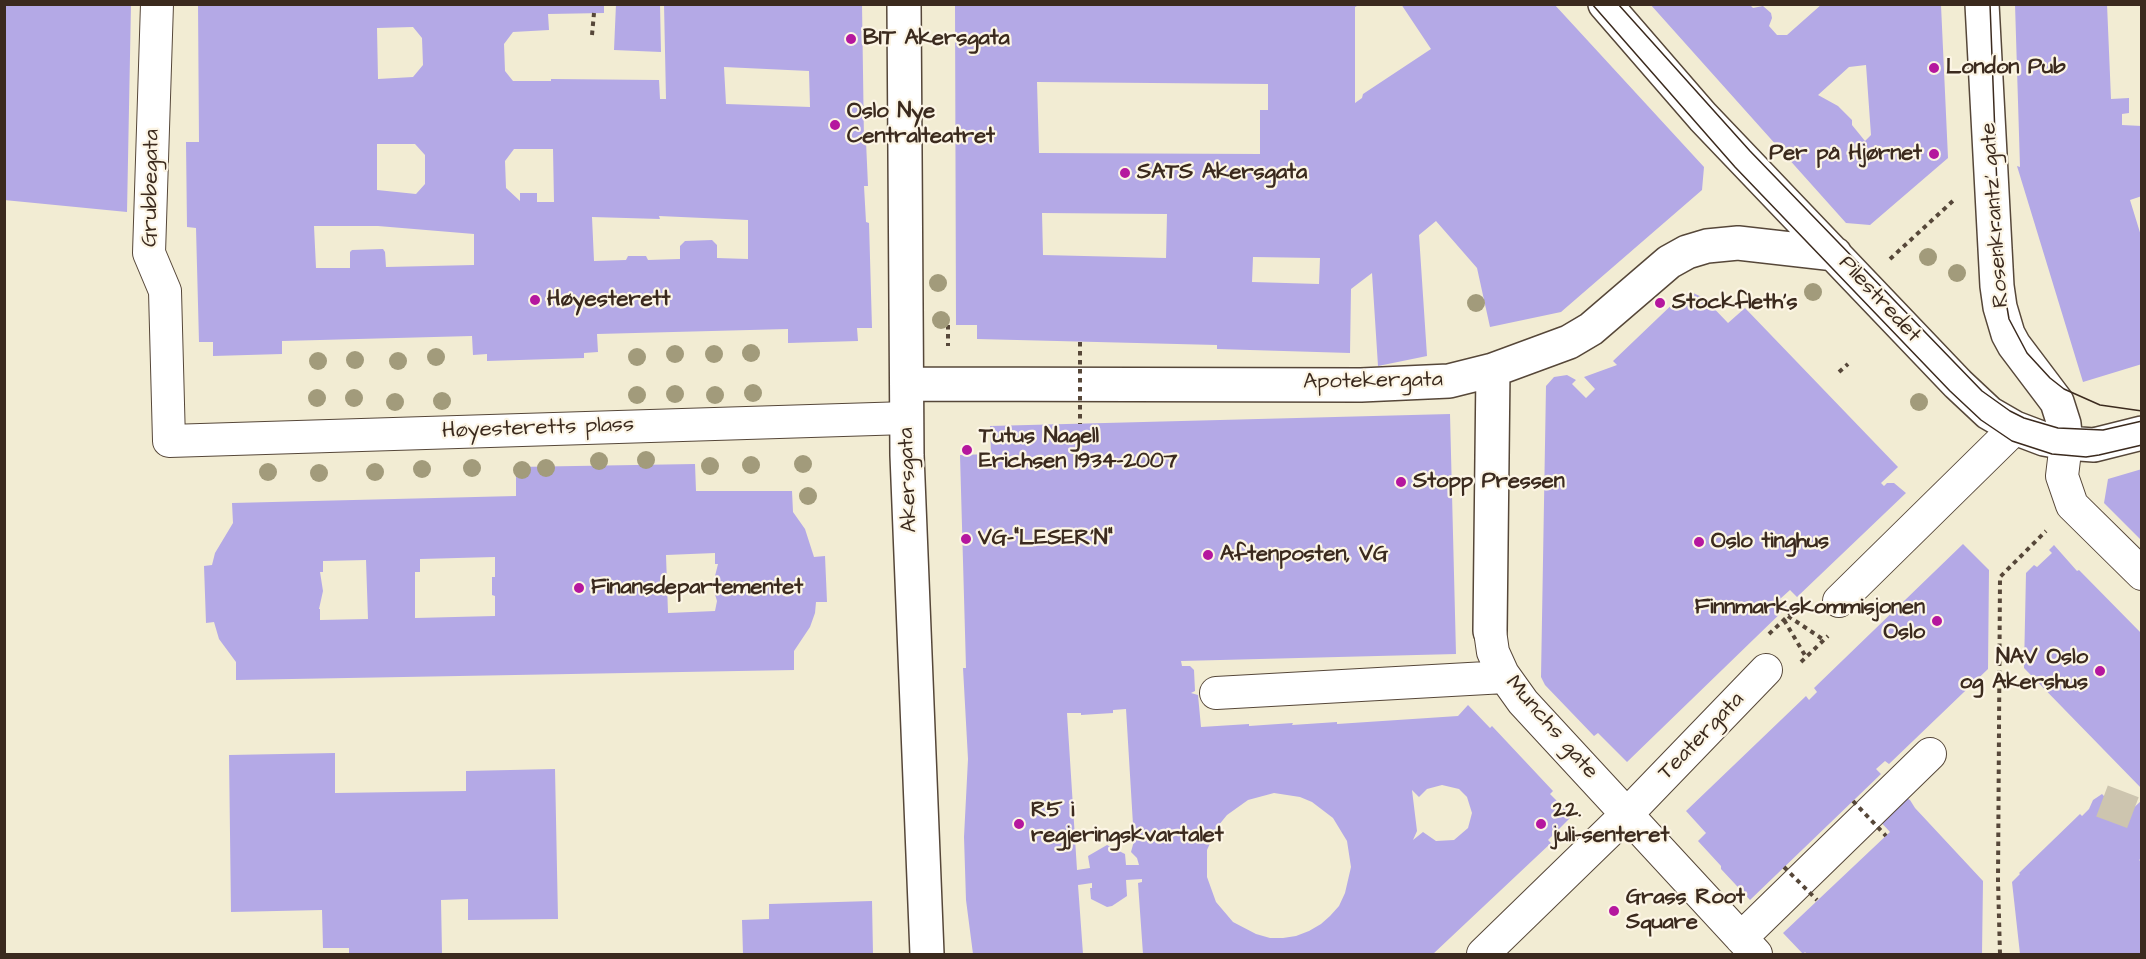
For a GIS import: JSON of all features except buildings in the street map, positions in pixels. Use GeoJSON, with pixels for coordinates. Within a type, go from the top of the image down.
{"type":"FeatureCollection","features":[{"type":"Feature","properties":{"kind":"street","name":"Grubbegata"},"geometry":{"type":"LineString","coordinates":[[157,4],[149,253],[165,291],[169,441]]}},
{"type":"Feature","properties":{"kind":"street","name":"Akersgata"},"geometry":{"type":"LineString","coordinates":[[904,4],[907,418],[927,954]]}},
{"type":"Feature","properties":{"kind":"street","name":"Pilestredet"},"geometry":{"type":"LineString","coordinates":[[1605,4],[1703,117],[1971,397],[1989,413],[2015,428],[2044,439],[2066,443],[2094,445],[2142,433]]}},
{"type":"Feature","properties":{"kind":"street","name":"Rosenkrantz’ gate"},"geometry":{"type":"LineString","coordinates":[[1982,4],[1997,286],[2003,321],[2022,357],[2044,382],[2057,402],[2064,424],[2066,443]]}},
{"type":"Feature","properties":{"kind":"street","name":"Apotekergata"},"geometry":{"type":"LineString","coordinates":[[908,384],[1417,384],[1449,381],[1493,370],[1569,342],[1591,329],[1669,262],[1687,252],[1707,246],[1738,243],[1835,254]]}},
{"type":"Feature","properties":{"kind":"street","name":"Munchs gate"},"geometry":{"type":"LineString","coordinates":[[1493,370],[1490,631],[1493,652],[1505,678],[1523,702],[1749,946]]}},
{"type":"Feature","properties":{"kind":"street","name":"Høyesteretts plass"},"geometry":{"type":"LineString","coordinates":[[169,441],[907,418]]}},
{"type":"Feature","properties":{"kind":"street"},"geometry":{"type":"LineString","coordinates":[[1839,601],[2015,428]]}},
{"type":"Feature","properties":{"kind":"street"},"geometry":{"type":"LineString","coordinates":[[2066,443],[2062,476],[2072,505],[2142,574]]}},
{"type":"Feature","properties":{"kind":"street","name":"Teatergata"},"geometry":{"type":"LineString","coordinates":[[1483,954],[1627,814],[1766,670]]}},
{"type":"Feature","properties":{"kind":"street"},"geometry":{"type":"LineString","coordinates":[[1216,693],[1505,678]]}},
{"type":"Feature","properties":{"kind":"street"},"geometry":{"type":"LineString","coordinates":[[1749,946],[1930,754]]}},
{"type":"Feature","properties":{"kind":"path"},"geometry":{"type":"LineString","coordinates":[[592,35],[594,13]]}},
{"type":"Feature","properties":{"kind":"path"},"geometry":{"type":"LineString","coordinates":[[1863,284],[1963,191],[1979,178],[1992,173]]}},
{"type":"Feature","properties":{"kind":"path"},"geometry":{"type":"LineString","coordinates":[[1080,342],[1080,424]]}},
{"type":"Feature","properties":{"kind":"path"},"geometry":{"type":"LineString","coordinates":[[1839,372],[1848,364]]}},
{"type":"Feature","properties":{"kind":"path"},"geometry":{"type":"LineString","coordinates":[[2000,954],[1998,881],[2000,577],[2072,505]]}},
{"type":"Feature","properties":{"kind":"path"},"geometry":{"type":"LineString","coordinates":[[1769,634],[1802,603]]}},
{"type":"Feature","properties":{"kind":"path"},"geometry":{"type":"LineString","coordinates":[[1784,620],[1808,655],[1822,641],[1788,616]]}},
{"type":"Feature","properties":{"kind":"path"},"geometry":{"type":"LineString","coordinates":[[1853,801],[1886,836]]}},
{"type":"Feature","properties":{"kind":"path"},"geometry":{"type":"LineString","coordinates":[[1784,867],[1817,900]]}},
{"type":"Feature","properties":{"kind":"tunnel"},"geometry":{"type":"LineString","coordinates":[[2102,801],[2142,816]]}},
{"type":"Feature","properties":{"kind":"tram line"},"geometry":{"type":"LineString","coordinates":[[1592,4],[1735,167],[1950,391],[1981,420],[2012,441],[2052,454],[2086,457],[2142,445]]}},
{"type":"Feature","properties":{"kind":"tram line"},"geometry":{"type":"LineString","coordinates":[[1618,4],[1750,151],[1982,391],[2024,418],[2058,428],[2103,430],[2142,421]]}},
{"type":"Feature","properties":{"kind":"tram line"},"geometry":{"type":"LineString","coordinates":[[1990,4],[2000,266],[2009,319],[2027,353],[2050,378],[2064,389],[2100,405],[2142,411]]}},
{"type":"Feature","properties":{"kind":"place","name":"BIT Akersgata"},"geometry":{"type":"Point","coordinates":[851,39]}},
{"type":"Feature","properties":{"kind":"place","name":"London Pub"},"geometry":{"type":"Point","coordinates":[1934,68]}},
{"type":"Feature","properties":{"kind":"place","name":"Oslo Nye Centralteatret"},"geometry":{"type":"Point","coordinates":[835,125]}},
{"type":"Feature","properties":{"kind":"place","name":"Per på Hjørnet"},"geometry":{"type":"Point","coordinates":[1934,154]}},
{"type":"Feature","properties":{"kind":"place","name":"SATS Akersgata"},"geometry":{"type":"Point","coordinates":[1125,173]}},
{"type":"Feature","properties":{"kind":"place","name":"Høyesterett"},"geometry":{"type":"Point","coordinates":[535,300]}},
{"type":"Feature","properties":{"kind":"place","name":"Stockfleth's"},"geometry":{"type":"Point","coordinates":[1660,303]}},
{"type":"Feature","properties":{"kind":"place","name":"Tutus Nagell Erichsen 1934-2007"},"geometry":{"type":"Point","coordinates":[967,450]}},
{"type":"Feature","properties":{"kind":"place","name":"Stopp Pressen"},"geometry":{"type":"Point","coordinates":[1401,482]}},
{"type":"Feature","properties":{"kind":"place","name":"VG-\"LESER'N\""},"geometry":{"type":"Point","coordinates":[966,539]}},
{"type":"Feature","properties":{"kind":"place","name":"Oslo tinghus"},"geometry":{"type":"Point","coordinates":[1699,542]}},
{"type":"Feature","properties":{"kind":"place","name":"Aftenposten, VG"},"geometry":{"type":"Point","coordinates":[1208,555]}},
{"type":"Feature","properties":{"kind":"place","name":"Finansdepartementet"},"geometry":{"type":"Point","coordinates":[579,588]}},
{"type":"Feature","properties":{"kind":"place","name":"Finnmarkskommisjonen Oslo"},"geometry":{"type":"Point","coordinates":[1937,621]}},
{"type":"Feature","properties":{"kind":"place","name":"NAV Oslo og Akershus"},"geometry":{"type":"Point","coordinates":[2100,671]}},
{"type":"Feature","properties":{"kind":"place","name":"R5 i regjeringskvartalet"},"geometry":{"type":"Point","coordinates":[1019,824]}},
{"type":"Feature","properties":{"kind":"place","name":"22. juli-senteret"},"geometry":{"type":"Point","coordinates":[1541,824]}},
{"type":"Feature","properties":{"kind":"place","name":"Grass Root Square"},"geometry":{"type":"Point","coordinates":[1614,911]}}]}
